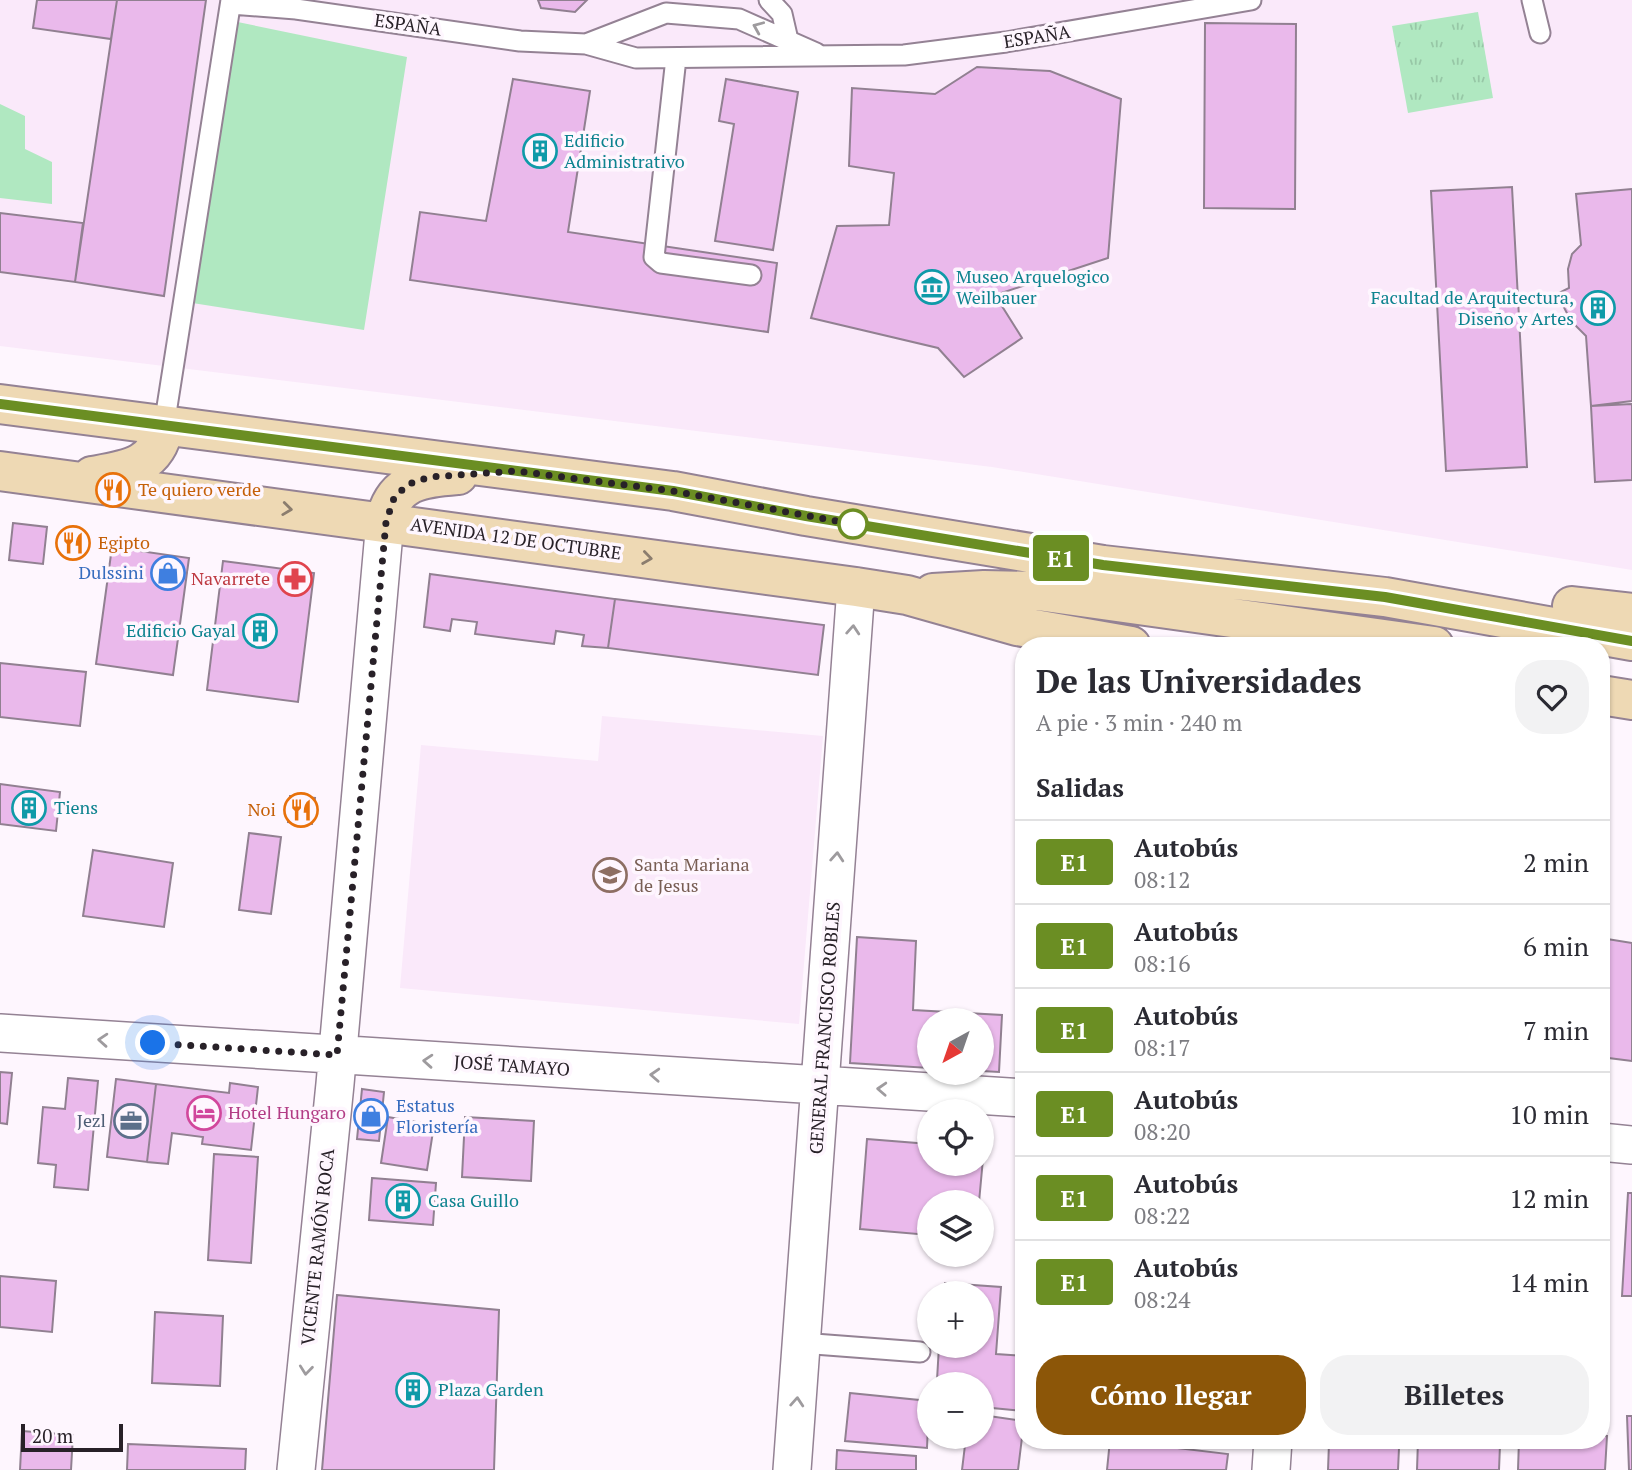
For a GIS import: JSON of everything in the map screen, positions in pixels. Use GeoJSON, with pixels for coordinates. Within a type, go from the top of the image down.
{"type":"FeatureCollection","features":[{"type":"Feature","properties":{"kind":"main road"},"geometry":{"type":"LineString","coordinates":[[0,404],[673,491],[1103,565],[1385,597],[1610,637]]}},
{"type":"Feature","properties":{"kind":"main road"},"geometry":{"type":"LineString","coordinates":[[67,480],[135,467],[155,450],[164,426]]}},
{"type":"Feature","properties":{"kind":"main road","name":"AVENIDA 12 DE OCTUBRE"},"geometry":{"type":"LineString","coordinates":[[0,471],[856,587],[907,595],[1017,626],[1080,637]]}},
{"type":"Feature","properties":{"kind":"main road"},"geometry":{"type":"LineString","coordinates":[[386,522],[394,498],[414,482],[430,477],[516,471]]}},
{"type":"Feature","properties":{"kind":"main road"},"geometry":{"type":"LineString","coordinates":[[1103,565],[1141,559],[1184,560],[1632,613]]}},
{"type":"Feature","properties":{"kind":"main road"},"geometry":{"type":"LineString","coordinates":[[984,590],[1037,609],[1226,637]]}},
{"type":"Feature","properties":{"kind":"main road","name":"AVENIDA 12 DE OCTUBRE"},"geometry":{"type":"LineString","coordinates":[[907,595],[984,590],[1038,591],[1369,637]]}},
{"type":"Feature","properties":{"kind":"main road"},"geometry":{"type":"LineString","coordinates":[[1610,637],[1632,641]]}},
{"type":"Feature","properties":{"kind":"main road"},"geometry":{"type":"LineString","coordinates":[[1610,670],[1632,673]]}},
{"type":"Feature","properties":{"kind":"main road"},"geometry":{"type":"LineString","coordinates":[[1610,696],[1632,700]]}},
{"type":"Feature","properties":{"kind":"main road"},"geometry":{"type":"LineString","coordinates":[[1610,719],[1632,723]]}},
{"type":"Feature","properties":{"kind":"street","name":"VICENTE RAMÓN ROCA"},"geometry":{"type":"LineString","coordinates":[[296,1470],[386,522]]}},
{"type":"Feature","properties":{"kind":"street","name":"GENERAL FRANCISCO ROBLES"},"geometry":{"type":"LineString","coordinates":[[792,1470],[856,587]]}},
{"type":"Feature","properties":{"kind":"street","name":"JOSÉ TAMAYO"},"geometry":{"type":"LineString","coordinates":[[0,1033],[1015,1097]]}},
{"type":"Feature","properties":{"kind":"street"},"geometry":{"type":"LineString","coordinates":[[1610,1143],[1632,1145]]}},
{"type":"Feature","properties":{"kind":"street"},"geometry":{"type":"LineString","coordinates":[[1271,1470],[1272,1449]]}},
{"type":"Feature","properties":{"kind":"lane"},"geometry":{"type":"LineString","coordinates":[[769,0],[782,14],[788,40]]}},
{"type":"Feature","properties":{"kind":"lane","name":"ESPAÑA"},"geometry":{"type":"LineString","coordinates":[[231,2],[520,41],[586,44],[636,58],[676,58],[820,54],[904,55],[1006,42],[1251,0]]}},
{"type":"Feature","properties":{"kind":"lane"},"geometry":{"type":"LineString","coordinates":[[1532,0],[1540,33]]}},
{"type":"Feature","properties":{"kind":"lane"},"geometry":{"type":"LineString","coordinates":[[164,426],[231,2]]}},
{"type":"Feature","properties":{"kind":"lane","name":"ESPAÑA"},"geometry":{"type":"LineString","coordinates":[[586,44],[666,6],[739,19],[820,54]]}},
{"type":"Feature","properties":{"kind":"lane"},"geometry":{"type":"LineString","coordinates":[[676,58],[654,257],[661,263],[751,275]]}},
{"type":"Feature","properties":{"kind":"lane"},"geometry":{"type":"LineString","coordinates":[[801,1343],[917,1352]]}},
{"type":"Feature","properties":{"kind":"shaded area"},"geometry":{"type":"Polygon","coordinates":[[[0,0],[1632,0],[1632,570],[992,467],[0,346],[0,0]]]}},
{"type":"Feature","properties":{"kind":"shaded area","name":"Santa Mariana de Jesus"},"geometry":{"type":"Polygon","coordinates":[[[602,716],[823,736],[799,1024],[400,988],[421,745],[598,761],[602,716]]]}},
{"type":"Feature","properties":{"kind":"green space"},"geometry":{"type":"Polygon","coordinates":[[[1478,12],[1493,98],[1408,113],[1392,26],[1478,12]]]}},
{"type":"Feature","properties":{"kind":"green space"},"geometry":{"type":"Polygon","coordinates":[[[223,19],[407,57],[364,330],[186,302],[223,19]]]}},
{"type":"Feature","properties":{"kind":"green space"},"geometry":{"type":"Polygon","coordinates":[[[0,104],[25,116],[25,149],[52,162],[52,204],[0,198],[0,104]]]}},
{"type":"Feature","properties":{"kind":"building"},"geometry":{"type":"Polygon","coordinates":[[[37,0],[117,0],[111,39],[33,28],[37,0]]]}},
{"type":"Feature","properties":{"kind":"building"},"geometry":{"type":"Polygon","coordinates":[[[117,0],[206,0],[164,296],[75,282],[117,0]]]}},
{"type":"Feature","properties":{"kind":"building"},"geometry":{"type":"Polygon","coordinates":[[[538,0],[587,0],[575,12],[541,8],[538,0]]]}},
{"type":"Feature","properties":{"kind":"building"},"geometry":{"type":"Polygon","coordinates":[[[1205,23],[1296,24],[1295,209],[1204,208],[1205,23]]]}},
{"type":"Feature","properties":{"kind":"building"},"geometry":{"type":"Polygon","coordinates":[[[977,67],[1050,71],[1121,99],[1108,258],[995,295],[1022,338],[964,377],[938,348],[811,318],[837,226],[889,225],[894,173],[849,166],[852,88],[935,94],[977,67]]]}},
{"type":"Feature","properties":{"kind":"building","name":"Edificio Administrativo"},"geometry":{"type":"Polygon","coordinates":[[[513,79],[590,91],[568,232],[777,263],[768,332],[410,280],[420,212],[486,221],[513,79]]]}},
{"type":"Feature","properties":{"kind":"building"},"geometry":{"type":"Polygon","coordinates":[[[726,79],[798,92],[773,250],[715,241],[734,124],[719,121],[726,79]]]}},
{"type":"Feature","properties":{"kind":"building"},"geometry":{"type":"Polygon","coordinates":[[[1512,187],[1527,467],[1446,471],[1431,191],[1512,187]]]}},
{"type":"Feature","properties":{"kind":"building","name":"Facultad de Arquitectura, Diseño y Artes"},"geometry":{"type":"Polygon","coordinates":[[[1632,189],[1632,401],[1591,406],[1586,336],[1571,321],[1557,294],[1569,288],[1568,269],[1572,254],[1581,245],[1576,194],[1632,189]]]}},
{"type":"Feature","properties":{"kind":"building"},"geometry":{"type":"Polygon","coordinates":[[[0,213],[83,223],[75,282],[0,272],[0,213]]]}},
{"type":"Feature","properties":{"kind":"building"},"geometry":{"type":"Polygon","coordinates":[[[1632,404],[1632,480],[1595,482],[1591,406],[1632,404]]]}},
{"type":"Feature","properties":{"kind":"building"},"geometry":{"type":"Polygon","coordinates":[[[13,523],[47,527],[43,564],[9,560],[13,523]]]}},
{"type":"Feature","properties":{"kind":"building"},"geometry":{"type":"Polygon","coordinates":[[[112,547],[189,558],[173,675],[96,664],[112,547]]]}},
{"type":"Feature","properties":{"kind":"building","name":"Edificio Gayal"},"geometry":{"type":"Polygon","coordinates":[[[223,561],[314,573],[298,702],[207,690],[223,561]]]}},
{"type":"Feature","properties":{"kind":"building"},"geometry":{"type":"Polygon","coordinates":[[[430,574],[615,599],[608,648],[582,646],[584,635],[556,631],[554,644],[475,634],[477,622],[452,619],[450,631],[424,627],[430,574]]]}},
{"type":"Feature","properties":{"kind":"building"},"geometry":{"type":"Polygon","coordinates":[[[615,599],[824,625],[818,675],[608,648],[615,599]]]}},
{"type":"Feature","properties":{"kind":"building"},"geometry":{"type":"Polygon","coordinates":[[[0,663],[86,672],[80,726],[0,717],[0,663]]]}},
{"type":"Feature","properties":{"kind":"building","name":"Tiens"},"geometry":{"type":"Polygon","coordinates":[[[0,784],[60,792],[56,831],[0,824],[0,784]]]}},
{"type":"Feature","properties":{"kind":"building","name":"Noi"},"geometry":{"type":"Polygon","coordinates":[[[290,796],[315,798],[312,824],[288,822],[290,796]]]}},
{"type":"Feature","properties":{"kind":"building"},"geometry":{"type":"Polygon","coordinates":[[[249,833],[281,837],[271,914],[239,910],[249,833]]]}},
{"type":"Feature","properties":{"kind":"building"},"geometry":{"type":"Polygon","coordinates":[[[93,850],[173,863],[164,927],[83,916],[93,850]]]}},
{"type":"Feature","properties":{"kind":"building"},"geometry":{"type":"Polygon","coordinates":[[[857,937],[916,941],[913,1010],[917,1010],[917,1067],[850,1063],[857,937]]]}},
{"type":"Feature","properties":{"kind":"building"},"geometry":{"type":"Polygon","coordinates":[[[1610,939],[1632,943],[1632,1061],[1610,1058],[1610,939]]]}},
{"type":"Feature","properties":{"kind":"building"},"geometry":{"type":"Polygon","coordinates":[[[994,1015],[1002,1015],[999,1072],[994,1072],[994,1015]]]}},
{"type":"Feature","properties":{"kind":"building"},"geometry":{"type":"Polygon","coordinates":[[[0,1072],[12,1073],[7,1124],[0,1123],[0,1072]]]}},
{"type":"Feature","properties":{"kind":"building"},"geometry":{"type":"Polygon","coordinates":[[[68,1078],[98,1081],[88,1190],[54,1187],[56,1165],[38,1163],[43,1107],[65,1109],[68,1078]]]}},
{"type":"Feature","properties":{"kind":"building","name":"Jezl"},"geometry":{"type":"Polygon","coordinates":[[[116,1079],[156,1084],[147,1162],[107,1157],[116,1079]]]}},
{"type":"Feature","properties":{"kind":"building","name":"Hotel Hungaro"},"geometry":{"type":"Polygon","coordinates":[[[230,1083],[258,1087],[251,1150],[202,1144],[203,1137],[172,1133],[168,1164],[147,1162],[156,1084],[229,1093],[230,1083]]]}},
{"type":"Feature","properties":{"kind":"building","name":"Estatus Floristería"},"geometry":{"type":"Polygon","coordinates":[[[362,1089],[384,1092],[379,1141],[357,1139],[362,1089]]]}},
{"type":"Feature","properties":{"kind":"building"},"geometry":{"type":"Polygon","coordinates":[[[388,1117],[434,1125],[427,1170],[381,1163],[388,1117]]]}},
{"type":"Feature","properties":{"kind":"building"},"geometry":{"type":"Polygon","coordinates":[[[465,1117],[534,1121],[531,1181],[462,1177],[465,1117]]]}},
{"type":"Feature","properties":{"kind":"building"},"geometry":{"type":"Polygon","coordinates":[[[867,1139],[917,1143],[917,1176],[981,1176],[980,1190],[917,1190],[917,1234],[860,1229],[867,1139]]]}},
{"type":"Feature","properties":{"kind":"building"},"geometry":{"type":"Polygon","coordinates":[[[214,1154],[258,1157],[251,1263],[208,1260],[214,1154]]]}},
{"type":"Feature","properties":{"kind":"building","name":"Casa Guillo"},"geometry":{"type":"Polygon","coordinates":[[[372,1178],[436,1183],[433,1225],[369,1220],[372,1178]]]}},
{"type":"Feature","properties":{"kind":"building"},"geometry":{"type":"Polygon","coordinates":[[[1628,1193],[1632,1193],[1632,1296],[1622,1296],[1628,1193]]]}},
{"type":"Feature","properties":{"kind":"building"},"geometry":{"type":"Polygon","coordinates":[[[0,1276],[56,1281],[52,1332],[0,1327],[0,1276]]]}},
{"type":"Feature","properties":{"kind":"building"},"geometry":{"type":"Polygon","coordinates":[[[994,1286],[1001,1287],[996,1354],[1015,1355],[1015,1410],[994,1408],[994,1372],[937,1372],[938,1358],[994,1358],[994,1286]]]}},
{"type":"Feature","properties":{"kind":"building","name":"Plaza Garden"},"geometry":{"type":"Polygon","coordinates":[[[337,1295],[499,1310],[494,1470],[322,1470],[337,1295]]]}},
{"type":"Feature","properties":{"kind":"building"},"geometry":{"type":"Polygon","coordinates":[[[155,1312],[223,1316],[220,1386],[152,1383],[155,1312]]]}},
{"type":"Feature","properties":{"kind":"building"},"geometry":{"type":"Polygon","coordinates":[[[850,1393],[917,1400],[917,1447],[845,1441],[850,1393]]]}},
{"type":"Feature","properties":{"kind":"building"},"geometry":{"type":"Polygon","coordinates":[[[1627,1416],[1632,1416],[1632,1470],[1629,1470],[1627,1416]]]}},
{"type":"Feature","properties":{"kind":"building"},"geometry":{"type":"Polygon","coordinates":[[[994,1417],[1015,1420],[1015,1449],[1021,1449],[1018,1470],[962,1470],[965,1449],[994,1449],[994,1417]]]}},
{"type":"Feature","properties":{"kind":"building"},"geometry":{"type":"Polygon","coordinates":[[[22,1431],[73,1435],[71,1470],[20,1470],[22,1431]]]}},
{"type":"Feature","properties":{"kind":"building"},"geometry":{"type":"Polygon","coordinates":[[[128,1444],[246,1449],[245,1470],[127,1470],[128,1444]]]}},
{"type":"Feature","properties":{"kind":"building"},"geometry":{"type":"Polygon","coordinates":[[[1109,1449],[1186,1449],[1228,1454],[1226,1470],[1107,1470],[1109,1449]]]}},
{"type":"Feature","properties":{"kind":"building"},"geometry":{"type":"Polygon","coordinates":[[[1329,1449],[1399,1449],[1398,1470],[1328,1470],[1329,1449]]]}},
{"type":"Feature","properties":{"kind":"building"},"geometry":{"type":"Polygon","coordinates":[[[1418,1449],[1500,1449],[1499,1470],[1417,1470],[1418,1449]]]}},
{"type":"Feature","properties":{"kind":"building"},"geometry":{"type":"Polygon","coordinates":[[[1519,1449],[1606,1449],[1605,1470],[1518,1470],[1519,1449]]]}},
{"type":"Feature","properties":{"kind":"building"},"geometry":{"type":"Polygon","coordinates":[[[837,1450],[916,1456],[916,1470],[836,1470],[837,1450]]]}},
{"type":"Feature","properties":{"kind":"bus line","name":"E1"},"geometry":{"type":"LineString","coordinates":[[0,404],[673,491],[1103,565],[1385,597],[1610,637]]}},
{"type":"Feature","properties":{"kind":"bus line","name":"E1"},"geometry":{"type":"LineString","coordinates":[[1610,637],[1632,641]]}},
{"type":"Feature","properties":{"kind":"place","name":"Edificio Administrativo"},"geometry":{"type":"Point","coordinates":[540,151]}},
{"type":"Feature","properties":{"kind":"place","name":"Museo Arquelogico Weilbauer"},"geometry":{"type":"Point","coordinates":[932,287]}},
{"type":"Feature","properties":{"kind":"place","name":"Facultad de Arquitectura, Diseño y Artes"},"geometry":{"type":"Point","coordinates":[1598,308]}},
{"type":"Feature","properties":{"kind":"place","name":"Te quiero verde"},"geometry":{"type":"Point","coordinates":[113,490]}},
{"type":"Feature","properties":{"kind":"place","name":"Egipto"},"geometry":{"type":"Point","coordinates":[73,543]}},
{"type":"Feature","properties":{"kind":"place","name":"Dulssini"},"geometry":{"type":"Point","coordinates":[168,573]}},
{"type":"Feature","properties":{"kind":"place","name":"Navarrete"},"geometry":{"type":"Point","coordinates":[295,579]}},
{"type":"Feature","properties":{"kind":"place","name":"Edificio Gayal"},"geometry":{"type":"Point","coordinates":[260,631]}},
{"type":"Feature","properties":{"kind":"place","name":"Tiens"},"geometry":{"type":"Point","coordinates":[29,808]}},
{"type":"Feature","properties":{"kind":"place","name":"Noi"},"geometry":{"type":"Point","coordinates":[301,810]}},
{"type":"Feature","properties":{"kind":"place","name":"Santa Mariana de Jesus"},"geometry":{"type":"Point","coordinates":[610,875]}},
{"type":"Feature","properties":{"kind":"place","name":"Hotel Hungaro"},"geometry":{"type":"Point","coordinates":[204,1113]}},
{"type":"Feature","properties":{"kind":"place","name":"Estatus Floristería"},"geometry":{"type":"Point","coordinates":[371,1116]}},
{"type":"Feature","properties":{"kind":"place","name":"Jezl"},"geometry":{"type":"Point","coordinates":[131,1121]}},
{"type":"Feature","properties":{"kind":"place","name":"Casa Guillo"},"geometry":{"type":"Point","coordinates":[403,1201]}},
{"type":"Feature","properties":{"kind":"place","name":"Plaza Garden"},"geometry":{"type":"Point","coordinates":[413,1390]}},
{"type":"Feature","properties":{"kind":"route"},"geometry":{"type":"LineString","coordinates":[[153,1043],[337,1055],[386,522],[390,504],[407,485],[430,477],[516,471],[673,491],[853,524]]}}]}
